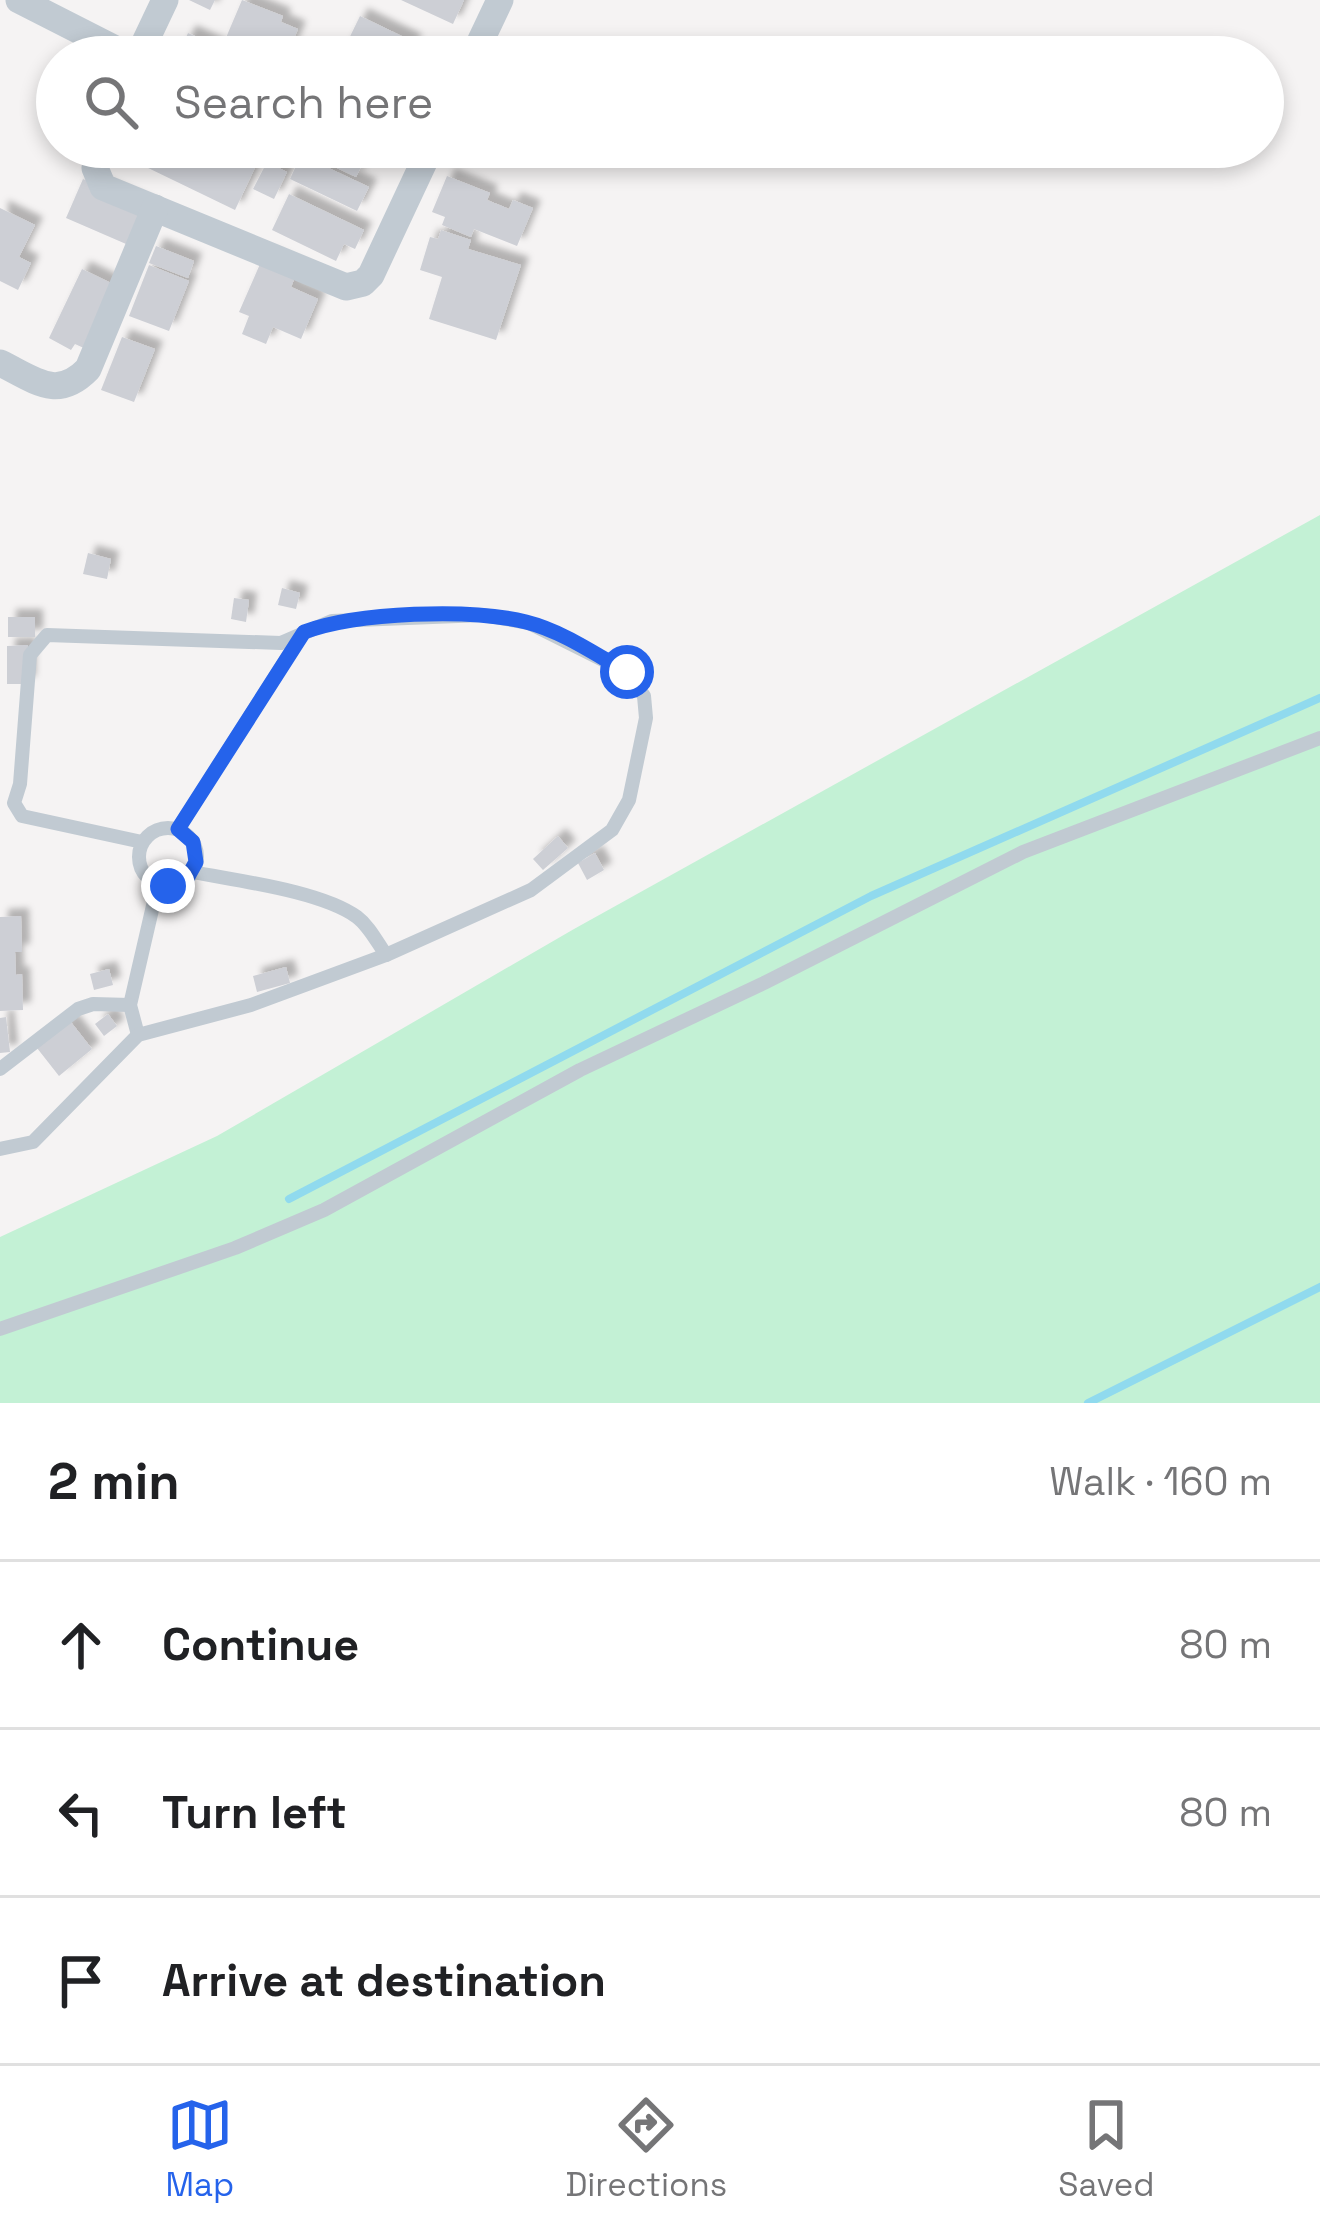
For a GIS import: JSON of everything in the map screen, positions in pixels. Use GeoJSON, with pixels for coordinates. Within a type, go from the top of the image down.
{"type":"FeatureCollection","features":[{"type":"Feature","properties":{"kind":"street"},"geometry":{"type":"LineString","coordinates":[[19,0],[92,36]]}},
{"type":"Feature","properties":{"kind":"street"},"geometry":{"type":"LineString","coordinates":[[146,36],[165,0]]}},
{"type":"Feature","properties":{"kind":"street"},"geometry":{"type":"LineString","coordinates":[[483,36],[500,0]]}},
{"type":"Feature","properties":{"kind":"street"},"geometry":{"type":"LineString","coordinates":[[95,168],[103,187],[346,287],[371,274],[421,168]]}},
{"type":"Feature","properties":{"kind":"street"},"geometry":{"type":"LineString","coordinates":[[0,363],[62,388],[88,369],[155,208]]}},
{"type":"Feature","properties":{"kind":"lane"},"geometry":{"type":"LineString","coordinates":[[0,1148],[33,1142],[138,1035],[250,1005],[386,955],[531,890],[611,830],[629,800],[646,718],[644,696],[627,672],[529,622],[483,615],[332,621],[281,643],[47,635],[30,655],[20,784],[14,803],[22,815],[142,842]]}},
{"type":"Feature","properties":{"kind":"lane"},"geometry":{"type":"LineString","coordinates":[[178,829],[304,632]]}},
{"type":"Feature","properties":{"kind":"lane"},"geometry":{"type":"LineString","coordinates":[[0,1329],[235,1248],[324,1210],[580,1070],[1023,852],[1320,738]]}},
{"type":"Feature","properties":{"kind":"lane"},"geometry":{"type":"LineString","coordinates":[[158,829],[187,834],[197,852],[193,872],[178,884],[158,884],[142,871],[142,842],[158,829]]}},
{"type":"Feature","properties":{"kind":"lane"},"geometry":{"type":"LineString","coordinates":[[193,872],[284,890],[344,910],[362,920],[386,955]]}},
{"type":"Feature","properties":{"kind":"lane"},"geometry":{"type":"LineString","coordinates":[[138,1035],[130,1005],[158,884]]}},
{"type":"Feature","properties":{"kind":"lane"},"geometry":{"type":"LineString","coordinates":[[0,1069],[78,1009],[93,1004],[130,1005]]}},
{"type":"Feature","properties":{"kind":"green space"},"geometry":{"type":"Polygon","coordinates":[[[1320,515],[1320,1403],[0,1403],[0,1237],[217,1136],[574,929],[1320,515]]]}},
{"type":"Feature","properties":{"kind":"building"},"geometry":{"type":"Polygon","coordinates":[[[189,0],[215,0],[210,10],[189,0]]]}},
{"type":"Feature","properties":{"kind":"building"},"geometry":{"type":"Polygon","coordinates":[[[242,0],[283,16],[281,22],[298,29],[295,36],[227,36],[242,0]]]}},
{"type":"Feature","properties":{"kind":"building"},"geometry":{"type":"Polygon","coordinates":[[[401,0],[464,0],[453,24],[401,0]]]}},
{"type":"Feature","properties":{"kind":"building"},"geometry":{"type":"Polygon","coordinates":[[[360,16],[402,36],[350,36],[360,16]]]}},
{"type":"Feature","properties":{"kind":"building"},"geometry":{"type":"Polygon","coordinates":[[[148,168],[255,168],[235,210],[148,168]]]}},
{"type":"Feature","properties":{"kind":"building"},"geometry":{"type":"Polygon","coordinates":[[[264,168],[287,172],[274,199],[253,189],[264,168]]]}},
{"type":"Feature","properties":{"kind":"building"},"geometry":{"type":"Polygon","coordinates":[[[295,168],[329,168],[369,187],[357,211],[290,179],[295,168]]]}},
{"type":"Feature","properties":{"kind":"building"},"geometry":{"type":"Polygon","coordinates":[[[337,168],[360,168],[356,177],[337,168]]]}},
{"type":"Feature","properties":{"kind":"building"},"geometry":{"type":"Polygon","coordinates":[[[447,176],[490,193],[487,200],[509,209],[513,200],[533,208],[517,246],[474,229],[471,237],[442,225],[445,217],[432,212],[447,176]]]}},
{"type":"Feature","properties":{"kind":"building"},"geometry":{"type":"Polygon","coordinates":[[[83,179],[150,208],[133,247],[66,218],[83,179]]]}},
{"type":"Feature","properties":{"kind":"building"},"geometry":{"type":"Polygon","coordinates":[[[289,194],[364,230],[355,249],[344,244],[336,261],[272,230],[289,194]]]}},
{"type":"Feature","properties":{"kind":"building"},"geometry":{"type":"Polygon","coordinates":[[[0,208],[35,225],[19,257],[31,263],[18,290],[0,281],[0,208]]]}},
{"type":"Feature","properties":{"kind":"building"},"geometry":{"type":"Polygon","coordinates":[[[441,230],[471,240],[468,249],[521,265],[496,340],[429,319],[442,277],[420,270],[430,237],[438,239],[441,230]]]}},
{"type":"Feature","properties":{"kind":"building"},"geometry":{"type":"Polygon","coordinates":[[[156,246],[194,261],[188,278],[149,263],[156,246]]]}},
{"type":"Feature","properties":{"kind":"building"},"geometry":{"type":"Polygon","coordinates":[[[264,255],[298,270],[291,287],[318,299],[301,339],[273,327],[266,344],[242,334],[249,316],[239,312],[264,255]]]}},
{"type":"Feature","properties":{"kind":"building"},"geometry":{"type":"Polygon","coordinates":[[[149,265],[189,281],[169,331],[129,316],[149,265]]]}},
{"type":"Feature","properties":{"kind":"building"},"geometry":{"type":"Polygon","coordinates":[[[82,269],[117,286],[86,349],[75,344],[71,350],[49,338],[82,269]]]}},
{"type":"Feature","properties":{"kind":"building"},"geometry":{"type":"Polygon","coordinates":[[[122,337],[155,349],[134,402],[101,390],[122,337]]]}},
{"type":"Feature","properties":{"kind":"building"},"geometry":{"type":"Polygon","coordinates":[[[88,553],[111,559],[107,579],[83,574],[88,553]]]}},
{"type":"Feature","properties":{"kind":"building"},"geometry":{"type":"Polygon","coordinates":[[[282,588],[300,593],[296,609],[278,605],[282,588]]]}},
{"type":"Feature","properties":{"kind":"building"},"geometry":{"type":"Polygon","coordinates":[[[234,598],[249,600],[246,622],[231,619],[234,598]]]}},
{"type":"Feature","properties":{"kind":"building"},"geometry":{"type":"Polygon","coordinates":[[[8,617],[35,617],[35,637],[8,637],[8,617]]]}},
{"type":"Feature","properties":{"kind":"building"},"geometry":{"type":"Polygon","coordinates":[[[28,645],[28,684],[7,684],[7,646],[28,645]]]}},
{"type":"Feature","properties":{"kind":"building"},"geometry":{"type":"Polygon","coordinates":[[[558,836],[568,848],[543,870],[533,859],[558,836]]]}},
{"type":"Feature","properties":{"kind":"building"},"geometry":{"type":"Polygon","coordinates":[[[595,853],[604,870],[587,880],[578,863],[595,853]]]}},
{"type":"Feature","properties":{"kind":"building"},"geometry":{"type":"Polygon","coordinates":[[[21,916],[22,952],[15,952],[16,975],[22,974],[23,1010],[0,1011],[0,917],[21,916]]]}},
{"type":"Feature","properties":{"kind":"building"},"geometry":{"type":"Polygon","coordinates":[[[286,967],[290,983],[257,992],[253,976],[286,967]]]}},
{"type":"Feature","properties":{"kind":"building"},"geometry":{"type":"Polygon","coordinates":[[[109,969],[113,985],[94,990],[90,974],[109,969]]]}},
{"type":"Feature","properties":{"kind":"building"},"geometry":{"type":"Polygon","coordinates":[[[108,1014],[117,1026],[104,1036],[95,1024],[108,1014]]]}},
{"type":"Feature","properties":{"kind":"building"},"geometry":{"type":"Polygon","coordinates":[[[6,1017],[10,1052],[0,1053],[0,1018],[6,1017]]]}},
{"type":"Feature","properties":{"kind":"building"},"geometry":{"type":"Polygon","coordinates":[[[70,1021],[92,1049],[59,1076],[37,1048],[70,1021]]]}},
{"type":"Feature","properties":{"kind":"waterway"},"geometry":{"type":"LineString","coordinates":[[289,1199],[871,896],[1320,698]]}},
{"type":"Feature","properties":{"kind":"waterway"},"geometry":{"type":"LineString","coordinates":[[1088,1403],[1320,1287]]}},
{"type":"Feature","properties":{"kind":"route"},"geometry":{"type":"LineString","coordinates":[[168,886],[186,880],[196,862],[193,842],[178,829],[304,632],[332,621],[483,615],[529,622],[627,672]]}}]}
